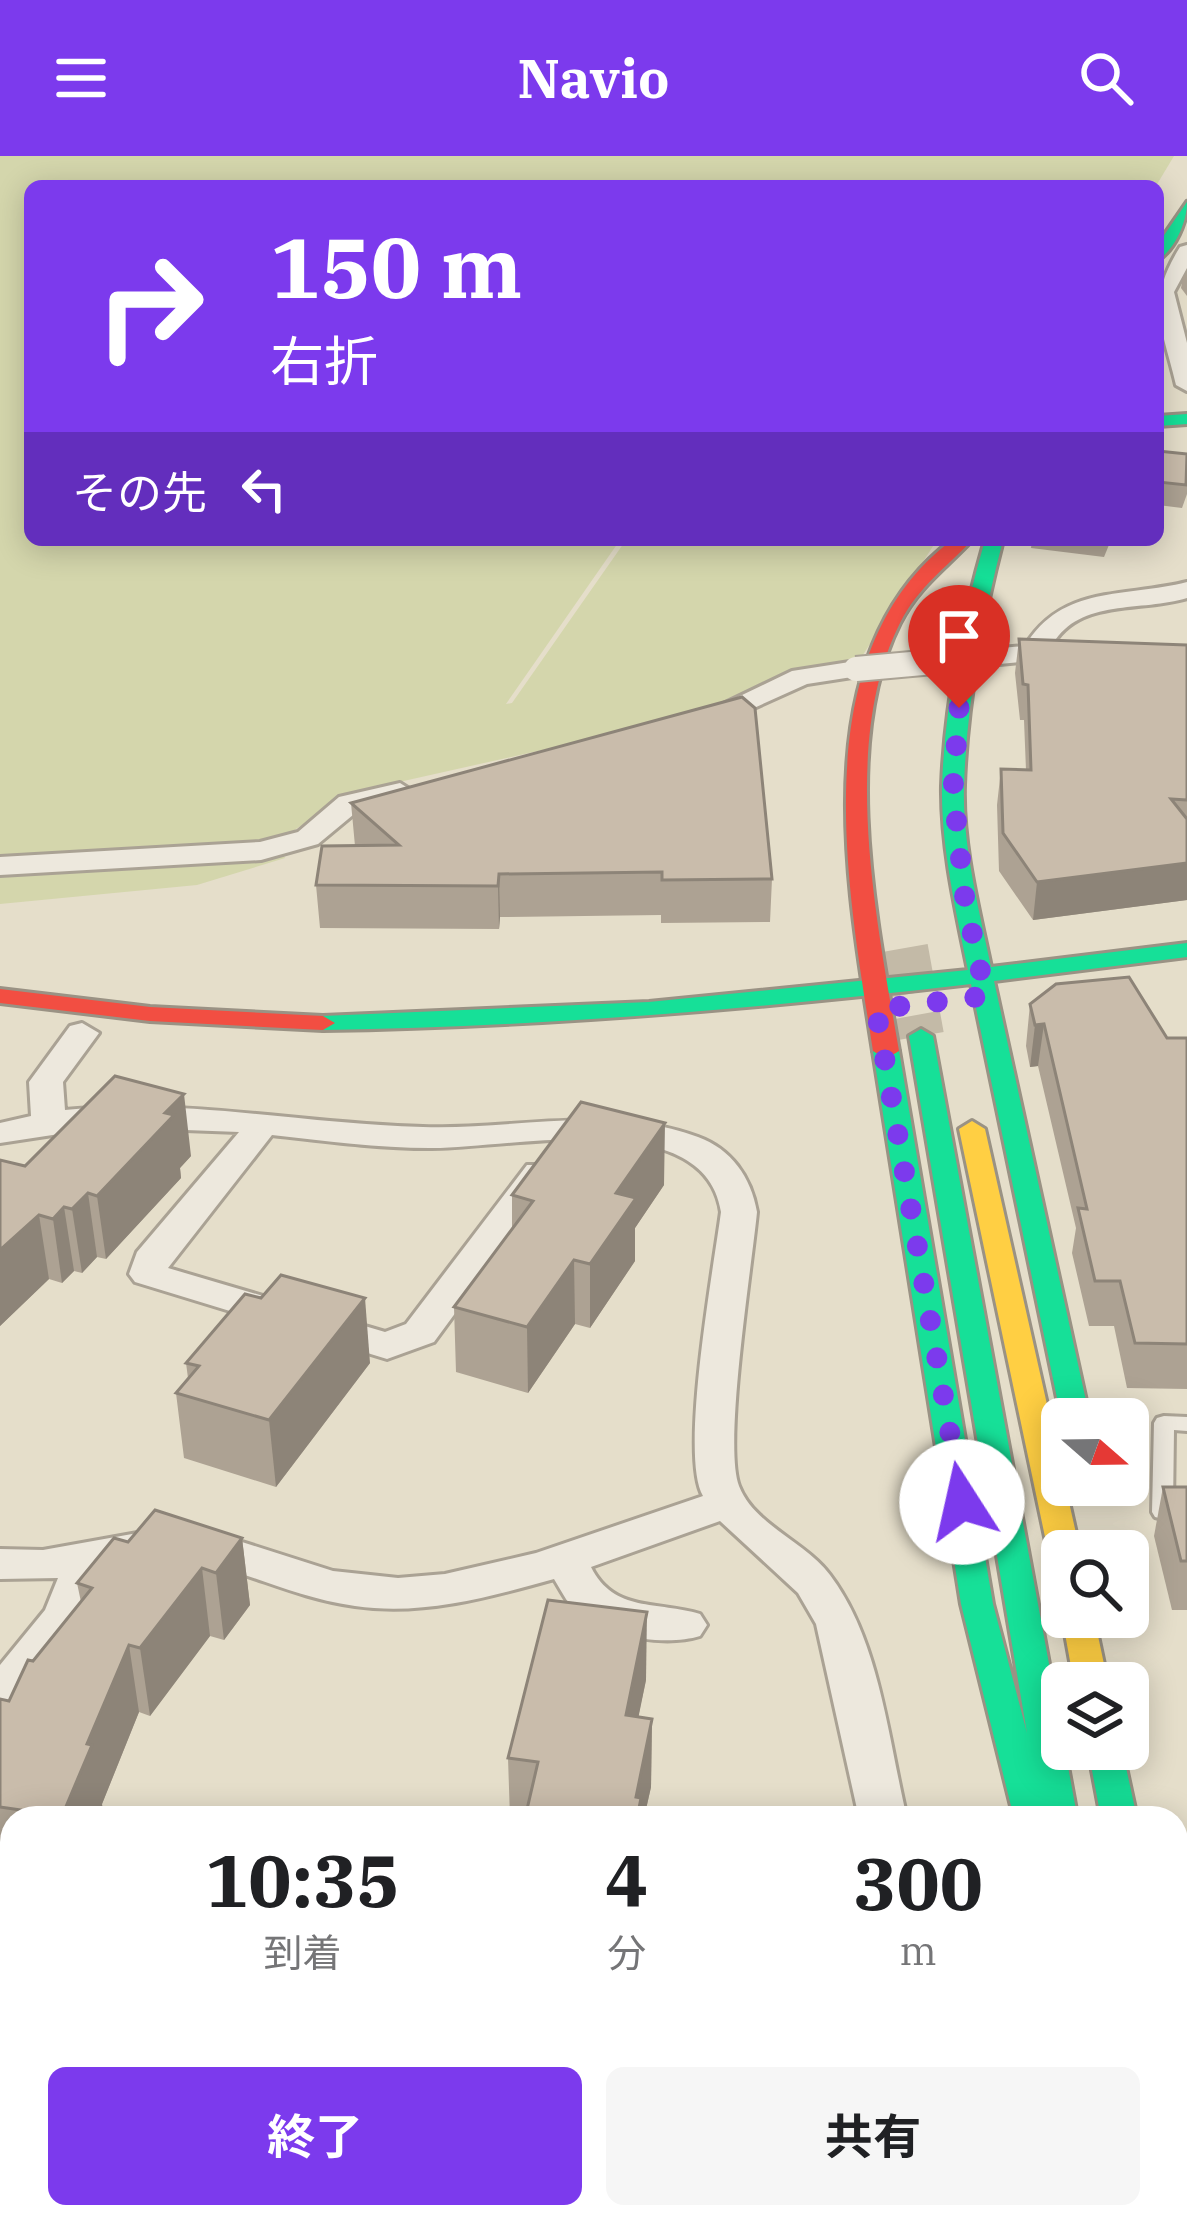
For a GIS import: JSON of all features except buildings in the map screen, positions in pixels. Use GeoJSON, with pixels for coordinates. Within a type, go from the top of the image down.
{"type":"FeatureCollection","features":[{"type":"Feature","properties":{"kind":"main road"},"geometry":{"type":"LineString","coordinates":[[1164,241],[1182,195]]}},
{"type":"Feature","properties":{"kind":"main road"},"geometry":{"type":"LineString","coordinates":[[956,546],[931,565],[898,612],[868,706],[858,771],[858,834],[874,998],[1004,1732],[1028,1806]]}},
{"type":"Feature","properties":{"kind":"main road"},"geometry":{"type":"LineString","coordinates":[[903,691],[919,628],[961,546]]}},
{"type":"Feature","properties":{"kind":"main road"},"geometry":{"type":"LineString","coordinates":[[929,742],[946,648],[966,590],[990,546]]}},
{"type":"Feature","properties":{"kind":"main road"},"geometry":{"type":"LineString","coordinates":[[991,546],[969,631],[953,789],[965,900],[1071,1398]]}},
{"type":"Feature","properties":{"kind":"main road"},"geometry":{"type":"LineString","coordinates":[[984,986],[1187,950]]}},
{"type":"Feature","properties":{"kind":"main road"},"geometry":{"type":"LineString","coordinates":[[0,1022],[252,1047],[475,1048],[984,986],[1187,973]]}},
{"type":"Feature","properties":{"kind":"main road"},"geometry":{"type":"LineString","coordinates":[[0,996],[164,1018],[348,1028],[874,998]]}},
{"type":"Feature","properties":{"kind":"main road"},"geometry":{"type":"LineString","coordinates":[[921,1036],[1057,1806]]}},
{"type":"Feature","properties":{"kind":"main road"},"geometry":{"type":"LineString","coordinates":[[967,1107],[1059,1530]]}},
{"type":"Feature","properties":{"kind":"main road"},"geometry":{"type":"LineString","coordinates":[[1111,1770],[1116,1805]]}},
{"type":"Feature","properties":{"kind":"street"},"geometry":{"type":"LineString","coordinates":[[1187,251],[1164,292],[1187,385]]}},
{"type":"Feature","properties":{"kind":"street"},"geometry":{"type":"LineString","coordinates":[[1033,655],[1059,617],[1082,605],[1167,597],[1187,590]]}},
{"type":"Feature","properties":{"kind":"street"},"geometry":{"type":"LineString","coordinates":[[682,730],[789,681],[856,669],[1089,646]]}},
{"type":"Feature","properties":{"kind":"street"},"geometry":{"type":"LineString","coordinates":[[0,866],[261,851],[308,838],[350,803],[440,783]]}},
{"type":"Feature","properties":{"kind":"street"},"geometry":{"type":"LineString","coordinates":[[49,1121],[46,1082],[82,1033]]}},
{"type":"Feature","properties":{"kind":"street"},"geometry":{"type":"LineString","coordinates":[[0,1133],[49,1121],[138,1115],[427,1138],[636,1132],[679,1142],[718,1163],[738,1194],[714,1440],[718,1487],[727,1503],[813,1582],[838,1623],[880,1806]]}},
{"type":"Feature","properties":{"kind":"street"},"geometry":{"type":"LineString","coordinates":[[260,1127],[242,1157],[150,1260],[148,1274],[387,1346],[420,1333],[532,1187],[545,1160],[548,1134]]}},
{"type":"Feature","properties":{"kind":"street"},"geometry":{"type":"LineString","coordinates":[[0,1564],[34,1566],[144,1544],[198,1545],[308,1580],[359,1592],[404,1595],[480,1582],[727,1503]]}},
{"type":"Feature","properties":{"kind":"street"},"geometry":{"type":"LineString","coordinates":[[0,1696],[64,1617],[88,1556]]}},
{"type":"Feature","properties":{"kind":"street"},"geometry":{"type":"LineString","coordinates":[[565,1556],[578,1590],[608,1613],[685,1625]]}},
{"type":"Feature","properties":{"kind":"lane"},"geometry":{"type":"LineString","coordinates":[[1187,1424],[1164,1424],[1161,1485],[1162,1511],[1187,1518]]}},
{"type":"Feature","properties":{"kind":"green space"},"geometry":{"type":"Polygon","coordinates":[[[0,156],[1174,156],[1160,180],[24,180],[24,546],[616,546],[506,704],[512,703],[622,546],[933,546],[859,661],[797,671],[702,711],[618,733],[350,793],[293,831],[256,841],[0,859],[0,156]]]}},
{"type":"Feature","properties":{"kind":"green space"},"geometry":{"type":"Polygon","coordinates":[[[280,848],[285,858],[197,885],[0,904],[0,869],[280,848]]]}},
{"type":"Feature","properties":{"kind":"tunnel"},"geometry":{"type":"LineString","coordinates":[[905,948],[921,1036]]}},
{"type":"Feature","properties":{"kind":"traffic: fast"},"geometry":{"type":"LineString","coordinates":[[1164,246],[1187,206]]}},
{"type":"Feature","properties":{"kind":"traffic: fast"},"geometry":{"type":"LineString","coordinates":[[1164,421],[1187,419]]}},
{"type":"Feature","properties":{"kind":"traffic: fast"},"geometry":{"type":"LineString","coordinates":[[992,546],[969,631],[953,789],[965,900],[1071,1398]]}},
{"type":"Feature","properties":{"kind":"traffic: fast"},"geometry":{"type":"LineString","coordinates":[[323,1023],[649,1010],[1187,950]]}},
{"type":"Feature","properties":{"kind":"traffic: fast"},"geometry":{"type":"LineString","coordinates":[[921,1036],[1057,1806]]}},
{"type":"Feature","properties":{"kind":"traffic: fast"},"geometry":{"type":"LineString","coordinates":[[886,1051],[977,1604],[1029,1806]]}},
{"type":"Feature","properties":{"kind":"traffic: fast"},"geometry":{"type":"LineString","coordinates":[[1109,1770],[1117,1806]]}},
{"type":"Feature","properties":{"kind":"traffic: slow"},"geometry":{"type":"LineString","coordinates":[[972,1129],[1059,1530]]}},
{"type":"Feature","properties":{"kind":"traffic: slow"},"geometry":{"type":"LineString","coordinates":[[1082,1638],[1087,1662]]}},
{"type":"Feature","properties":{"kind":"traffic: jam"},"geometry":{"type":"LineString","coordinates":[[886,1051],[861,871],[860,741],[870,679],[890,624],[921,576],[955,546]]}},
{"type":"Feature","properties":{"kind":"traffic: jam"},"geometry":{"type":"LineString","coordinates":[[0,996],[150,1014],[323,1023]]}},
{"type":"Feature","properties":{"kind":"route"},"geometry":{"type":"LineString","coordinates":[[959,708],[953,789],[965,900],[986,996],[876,1009],[962,1502]]}}]}
